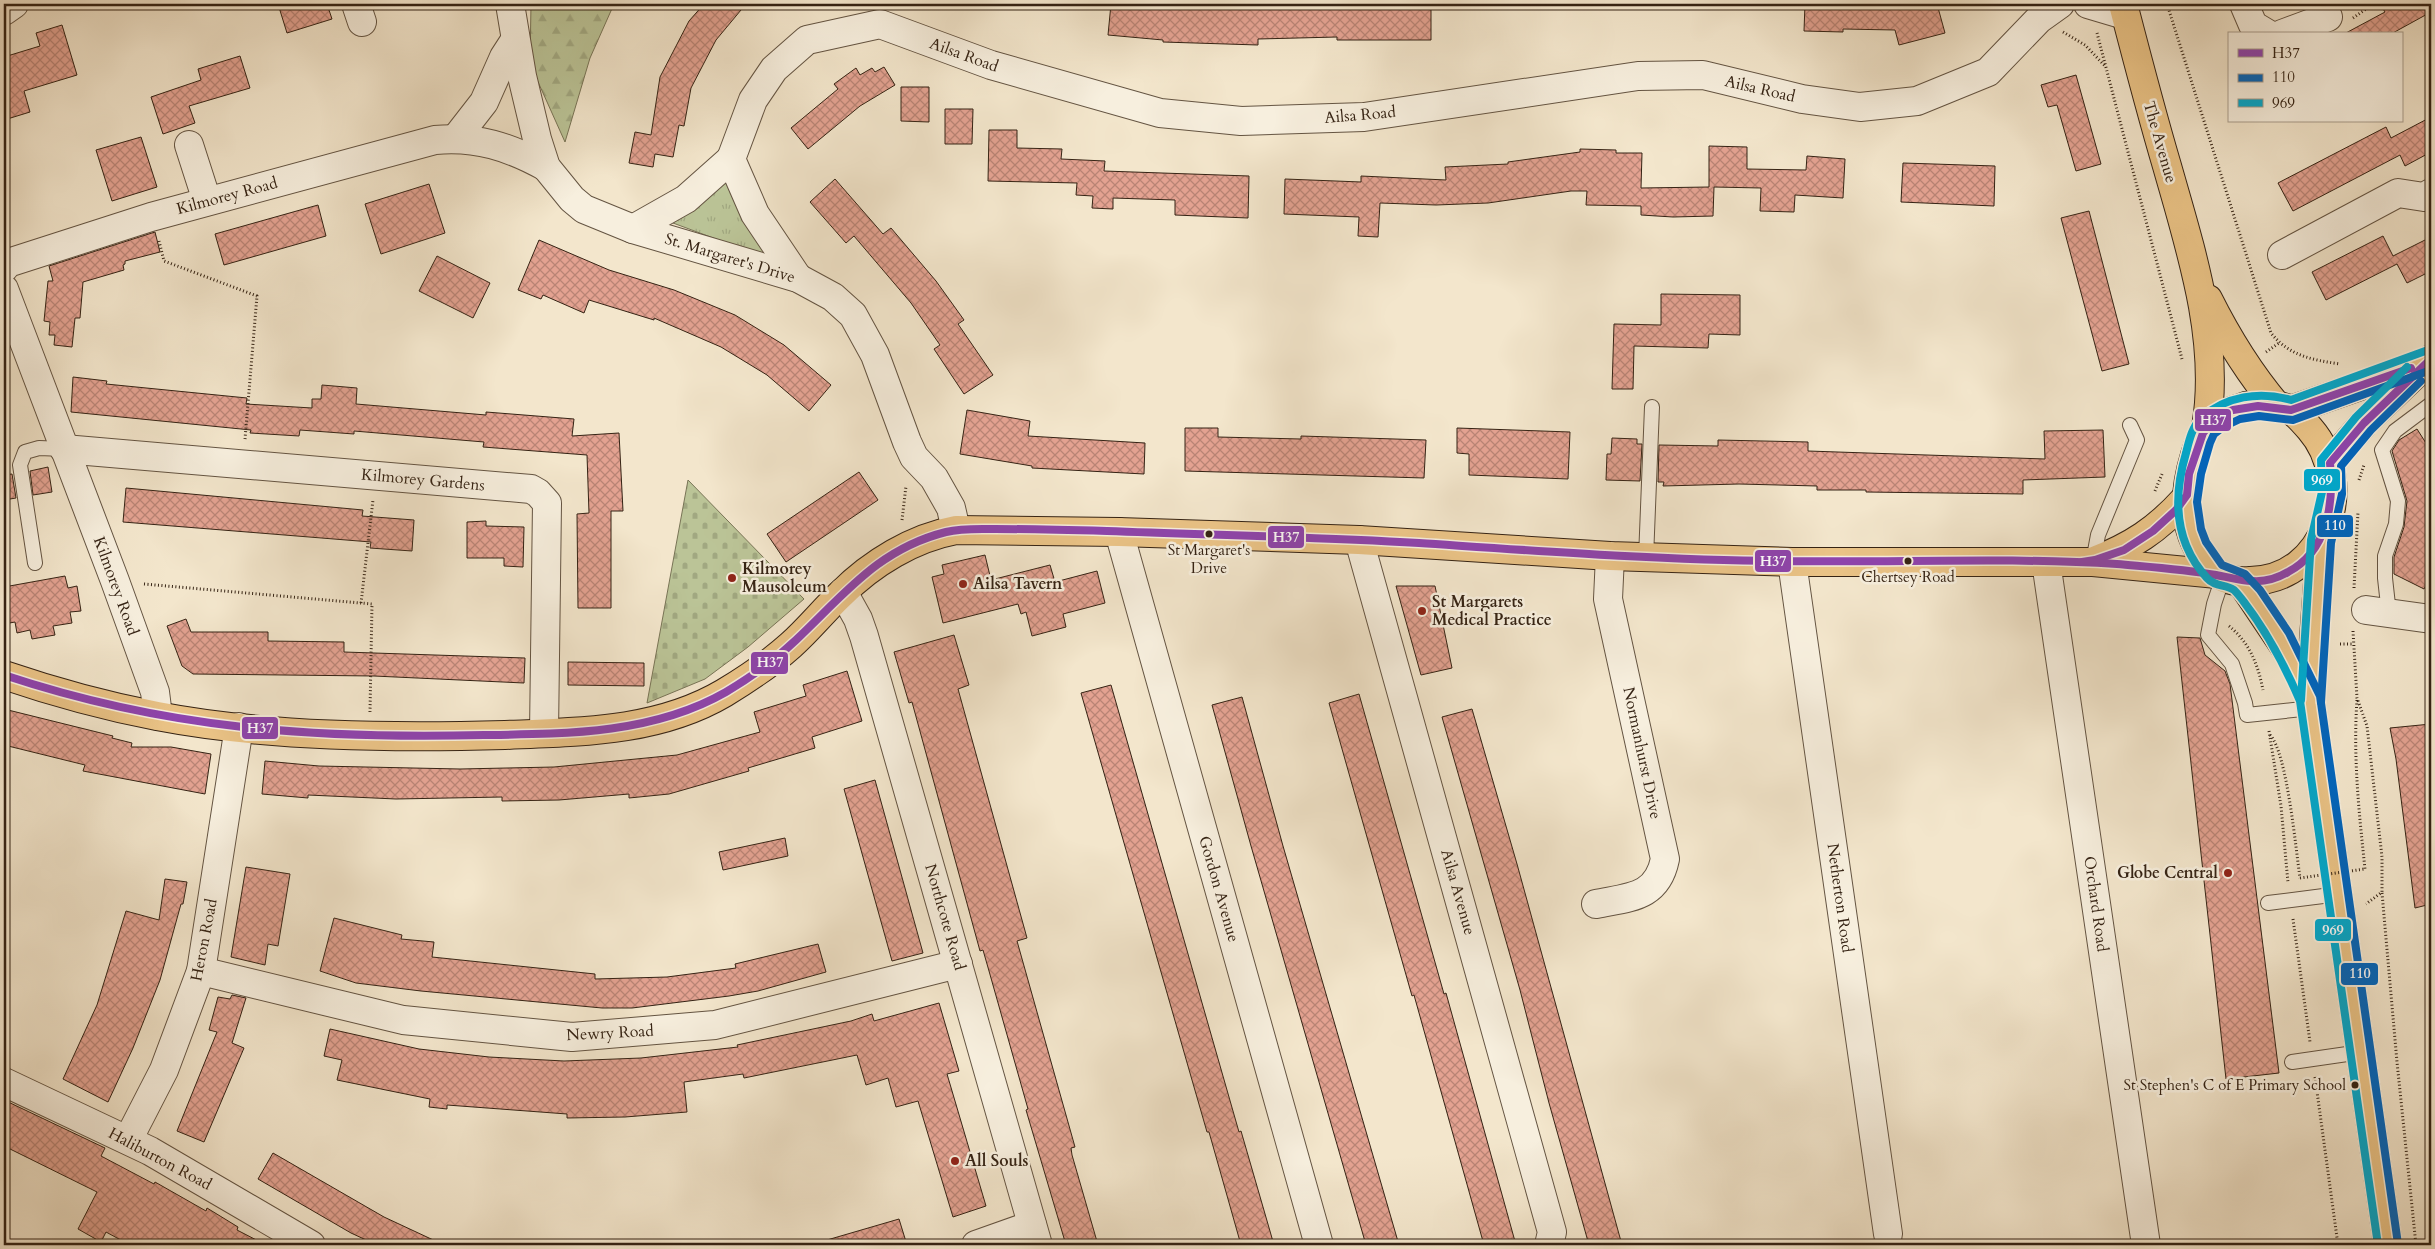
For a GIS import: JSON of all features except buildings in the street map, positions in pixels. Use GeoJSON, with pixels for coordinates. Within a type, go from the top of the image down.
{"type":"FeatureCollection","features":[{"type":"Feature","properties":{"kind":"main road","name":"The Avenue"},"geometry":{"type":"LineString","coordinates":[[2124,9],[2199,279],[2209,362],[2210,404],[2206,427]]}},
{"type":"Feature","properties":{"kind":"main road","name":"The Avenue"},"geometry":{"type":"LineString","coordinates":[[2199,279],[2224,332],[2262,388],[2284,408]]}},
{"type":"Feature","properties":{"kind":"main road"},"geometry":{"type":"LineString","coordinates":[[2388,1245],[2311,703],[2298,667],[2227,578],[2204,559],[2191,534],[2185,499],[2189,475],[2206,427],[2225,414],[2246,406],[2284,408],[2428,361]]}},
{"type":"Feature","properties":{"kind":"main road"},"geometry":{"type":"LineString","coordinates":[[2330,463],[2364,422],[2428,361]]}},
{"type":"Feature","properties":{"kind":"main road"},"geometry":{"type":"LineString","coordinates":[[2284,408],[2314,433],[2330,463],[2333,478],[2328,519],[2321,541],[2311,703]]}},
{"type":"Feature","properties":{"kind":"main road"},"geometry":{"type":"LineString","coordinates":[[2093,562],[2124,549],[2153,531],[2185,499]]}},
{"type":"Feature","properties":{"kind":"main road"},"geometry":{"type":"LineString","coordinates":[[4,675],[56,692],[158,716],[239,727],[369,735],[544,734],[616,729],[661,720],[691,710],[724,693],[761,669],[791,645],[843,592],[872,569],[908,546],[930,536],[956,530],[1119,532],[1360,540],[1646,558],[1792,562],[2093,562],[2227,578],[2271,579],[2291,570],[2305,559],[2321,541]]}},
{"type":"Feature","properties":{"kind":"street"},"geometry":{"type":"LineString","coordinates":[[4,11],[14,4]]}},
{"type":"Feature","properties":{"kind":"street","name":"St. Margaret's Drive"},"geometry":{"type":"LineString","coordinates":[[510,4],[515,40],[537,139],[546,166],[572,199],[584,209],[633,229],[798,278],[833,297],[853,314],[875,355],[914,457],[934,478],[951,508],[956,530]]}},
{"type":"Feature","properties":{"kind":"street"},"geometry":{"type":"LineString","coordinates":[[2089,4],[2124,9]]}},
{"type":"Feature","properties":{"kind":"street"},"geometry":{"type":"LineString","coordinates":[[2244,4],[2253,25],[2265,32]]}},
{"type":"Feature","properties":{"kind":"street","name":"Ailsa Road"},"geometry":{"type":"LineString","coordinates":[[633,229],[686,199],[731,159],[752,100],[774,69],[807,40],[880,24],[991,65],[1160,114],[1241,121],[1364,117],[1638,76],[1703,75],[1802,99],[1860,107],[1917,101],[1988,72],[2044,13]]}},
{"type":"Feature","properties":{"kind":"street"},"geometry":{"type":"LineString","coordinates":[[2287,32],[2328,17]]}},
{"type":"Feature","properties":{"kind":"street"},"geometry":{"type":"LineString","coordinates":[[456,138],[484,102],[504,57],[515,40]]}},
{"type":"Feature","properties":{"kind":"street","name":"Kilmorey Road"},"geometry":{"type":"LineString","coordinates":[[4,268],[8,263],[151,217],[435,140],[474,139],[505,147],[546,166]]}},
{"type":"Feature","properties":{"kind":"street"},"geometry":{"type":"LineString","coordinates":[[189,145],[207,201]]}},
{"type":"Feature","properties":{"kind":"street"},"geometry":{"type":"LineString","coordinates":[[731,159],[755,214],[798,278]]}},
{"type":"Feature","properties":{"kind":"street"},"geometry":{"type":"LineString","coordinates":[[2282,256],[2398,193],[2424,196],[2431,193]]}},
{"type":"Feature","properties":{"kind":"street","name":"Kilmorey Road"},"geometry":{"type":"LineString","coordinates":[[4,289],[116,581],[154,692],[158,716]]}},
{"type":"Feature","properties":{"kind":"street","name":"Kilmorey Gardens"},"geometry":{"type":"LineString","coordinates":[[64,449],[531,489],[538,493],[546,503],[544,734]]}},
{"type":"Feature","properties":{"kind":"street","name":"Gordon Avenue"},"geometry":{"type":"LineString","coordinates":[[1119,532],[1319,1245]]}},
{"type":"Feature","properties":{"kind":"street","name":"Ailsa Avenue"},"geometry":{"type":"LineString","coordinates":[[1360,540],[1552,1232],[1549,1245]]}},
{"type":"Feature","properties":{"kind":"street","name":"Normanhurst Drive"},"geometry":{"type":"LineString","coordinates":[[1596,904],[1638,896],[1650,888],[1662,876],[1665,859],[1608,599],[1610,556]]}},
{"type":"Feature","properties":{"kind":"street","name":"Netherton Road"},"geometry":{"type":"LineString","coordinates":[[1792,562],[1888,1234]]}},
{"type":"Feature","properties":{"kind":"street","name":"Orchard Road"},"geometry":{"type":"LineString","coordinates":[[2046,562],[2146,1245]]}},
{"type":"Feature","properties":{"kind":"street","name":"Northcote Road"},"geometry":{"type":"LineString","coordinates":[[843,592],[858,619],[864,636],[1035,1235]]}},
{"type":"Feature","properties":{"kind":"street"},"geometry":{"type":"LineString","coordinates":[[2377,612],[2431,618]]}},
{"type":"Feature","properties":{"kind":"street","name":"Heron Road"},"geometry":{"type":"LineString","coordinates":[[128,1140],[164,1070],[201,970],[239,727]]}},
{"type":"Feature","properties":{"kind":"street","name":"Newry Road"},"geometry":{"type":"LineString","coordinates":[[201,970],[403,1020],[572,1037],[716,1026],[958,964]]}},
{"type":"Feature","properties":{"kind":"street","name":"Haliburton Road"},"geometry":{"type":"LineString","coordinates":[[4,1082],[128,1140],[311,1245]]}},
{"type":"Feature","properties":{"kind":"street"},"geometry":{"type":"LineString","coordinates":[[976,1245],[1035,1235]]}},
{"type":"Feature","properties":{"kind":"lane"},"geometry":{"type":"LineString","coordinates":[[2377,612],[2385,578],[2385,556],[2396,524],[2398,501],[2382,450],[2395,431],[2431,404]]}},
{"type":"Feature","properties":{"kind":"lane"},"geometry":{"type":"LineString","coordinates":[[1646,558],[1652,407]]}},
{"type":"Feature","properties":{"kind":"lane"},"geometry":{"type":"LineString","coordinates":[[2093,562],[2098,535],[2137,440],[2130,425]]}},
{"type":"Feature","properties":{"kind":"lane"},"geometry":{"type":"LineString","coordinates":[[35,563],[20,465],[25,452],[39,448],[64,449]]}},
{"type":"Feature","properties":{"kind":"lane"},"geometry":{"type":"LineString","coordinates":[[2227,578],[2214,604],[2208,635],[2232,664],[2245,703],[2247,716],[2311,703]]}},
{"type":"Feature","properties":{"kind":"lane"},"geometry":{"type":"LineString","coordinates":[[2268,903],[2290,900],[2341,907]]}},
{"type":"Feature","properties":{"kind":"lane"},"geometry":{"type":"LineString","coordinates":[[2292,1062],[2361,1052]]}},
{"type":"Feature","properties":{"kind":"path"},"geometry":{"type":"LineString","coordinates":[[2089,4],[2182,361],[2188,361]]}},
{"type":"Feature","properties":{"kind":"path"},"geometry":{"type":"LineString","coordinates":[[2167,4],[2271,333],[2278,343],[2304,358],[2345,365]]}},
{"type":"Feature","properties":{"kind":"path"},"geometry":{"type":"LineString","coordinates":[[2044,13],[2062,31],[2085,45],[2106,68]]}},
{"type":"Feature","properties":{"kind":"path"},"geometry":{"type":"LineString","coordinates":[[151,217],[164,261],[257,296],[243,464]]}},
{"type":"Feature","properties":{"kind":"path"},"geometry":{"type":"LineString","coordinates":[[902,522],[908,473],[914,457]]}},
{"type":"Feature","properties":{"kind":"path"},"geometry":{"type":"LineString","coordinates":[[2153,496],[2163,471]]}},
{"type":"Feature","properties":{"kind":"path"},"geometry":{"type":"LineString","coordinates":[[361,603],[376,475]]}},
{"type":"Feature","properties":{"kind":"path"},"geometry":{"type":"LineString","coordinates":[[116,581],[372,604],[369,735]]}},
{"type":"Feature","properties":{"kind":"path"},"geometry":{"type":"LineString","coordinates":[[2232,629],[2244,641],[2253,655],[2260,674],[2267,713],[2280,806],[2290,900],[2338,1245]]}},
{"type":"Feature","properties":{"kind":"path"},"geometry":{"type":"LineString","coordinates":[[2270,735],[2277,745],[2290,799],[2300,878],[2365,869],[2357,794],[2355,729],[2357,698],[2354,644],[2335,644]]}},
{"type":"Feature","properties":{"kind":"path"},"geometry":{"type":"LineString","coordinates":[[2357,698],[2367,726],[2382,857],[2382,892],[2416,1245]]}},
{"type":"Feature","properties":{"kind":"path"},"geometry":{"type":"LineString","coordinates":[[2341,907],[2382,892]]}},
{"type":"Feature","properties":{"kind":"green space"},"geometry":{"type":"Polygon","coordinates":[[[531,4],[614,4],[590,58],[565,142],[530,64],[531,4]]]}},
{"type":"Feature","properties":{"kind":"green space"},"geometry":{"type":"Polygon","coordinates":[[[724,179],[767,258],[673,223],[724,179]]]}},
{"type":"Feature","properties":{"kind":"green space","name":"Kilmorey Mausoleum"},"geometry":{"type":"Polygon","coordinates":[[[688,480],[804,599],[748,647],[705,679],[647,703],[688,480]]]}},
{"type":"Feature","properties":{"kind":"transit line","name":"969"},"geometry":{"type":"LineString","coordinates":[[2378,1245],[2300,701],[2275,650],[2243,600],[2234,590],[2210,581],[2196,564],[2182,534],[2178,502],[2182,470],[2191,434],[2201,418],[2211,411],[2232,400],[2243,397],[2267,396],[2291,400],[2428,350]]}},
{"type":"Feature","properties":{"kind":"transit line","name":"H37"},"geometry":{"type":"LineString","coordinates":[[4,675],[123,708],[241,727],[300,732],[421,736],[546,734],[608,729],[639,724],[669,716],[698,706],[726,692],[780,654],[881,562],[922,540],[946,532],[971,529],[1037,529],[1341,539],[1689,559],[2075,562],[2166,568],[2243,580],[2262,581],[2276,578],[2288,572],[2312,552],[2326,525],[2331,494],[2330,463],[2364,423],[2431,359]]}},
{"type":"Feature","properties":{"kind":"transit line","name":"969"},"geometry":{"type":"LineString","coordinates":[[2301,700],[2311,540],[2322,492],[2321,460],[2356,417],[2407,367]]}},
{"type":"Feature","properties":{"kind":"transit line","name":"H37"},"geometry":{"type":"LineString","coordinates":[[2082,562],[2095,560],[2124,550],[2153,531],[2176,510],[2187,495],[2189,474],[2203,433],[2213,420],[2222,414],[2233,410],[2258,406],[2291,410],[2411,368]]}},
{"type":"Feature","properties":{"kind":"transit line","name":"110"},"geometry":{"type":"LineString","coordinates":[[2398,1244],[2320,696],[2289,633],[2260,590],[2245,574],[2222,565],[2206,542],[2201,529],[2197,502],[2201,474],[2210,443],[2214,434],[2223,427],[2240,419],[2259,416],[2293,420],[2431,370]]}},
{"type":"Feature","properties":{"kind":"transit line","name":"110"},"geometry":{"type":"LineString","coordinates":[[2321,702],[2331,543],[2342,494],[2341,466],[2371,430],[2421,381]]}},
{"type":"Feature","properties":{"kind":"place","name":"St Margaret's Drive"},"geometry":{"type":"Point","coordinates":[1209,534]}},
{"type":"Feature","properties":{"kind":"place","name":"Chertsey Road"},"geometry":{"type":"Point","coordinates":[1908,561]}},
{"type":"Feature","properties":{"kind":"place","name":"Kilmorey Mausoleum"},"geometry":{"type":"Point","coordinates":[732,578]}},
{"type":"Feature","properties":{"kind":"place","name":"Ailsa Tavern"},"geometry":{"type":"Point","coordinates":[963,584]}},
{"type":"Feature","properties":{"kind":"place","name":"St Margarets Medical Practice"},"geometry":{"type":"Point","coordinates":[1422,611]}},
{"type":"Feature","properties":{"kind":"place","name":"Globe Central"},"geometry":{"type":"Point","coordinates":[2228,873]}},
{"type":"Feature","properties":{"kind":"place","name":"St Stephen's C of E Primary School"},"geometry":{"type":"Point","coordinates":[2355,1085]}},
{"type":"Feature","properties":{"kind":"place","name":"All Souls"},"geometry":{"type":"Point","coordinates":[955,1161]}}]}
